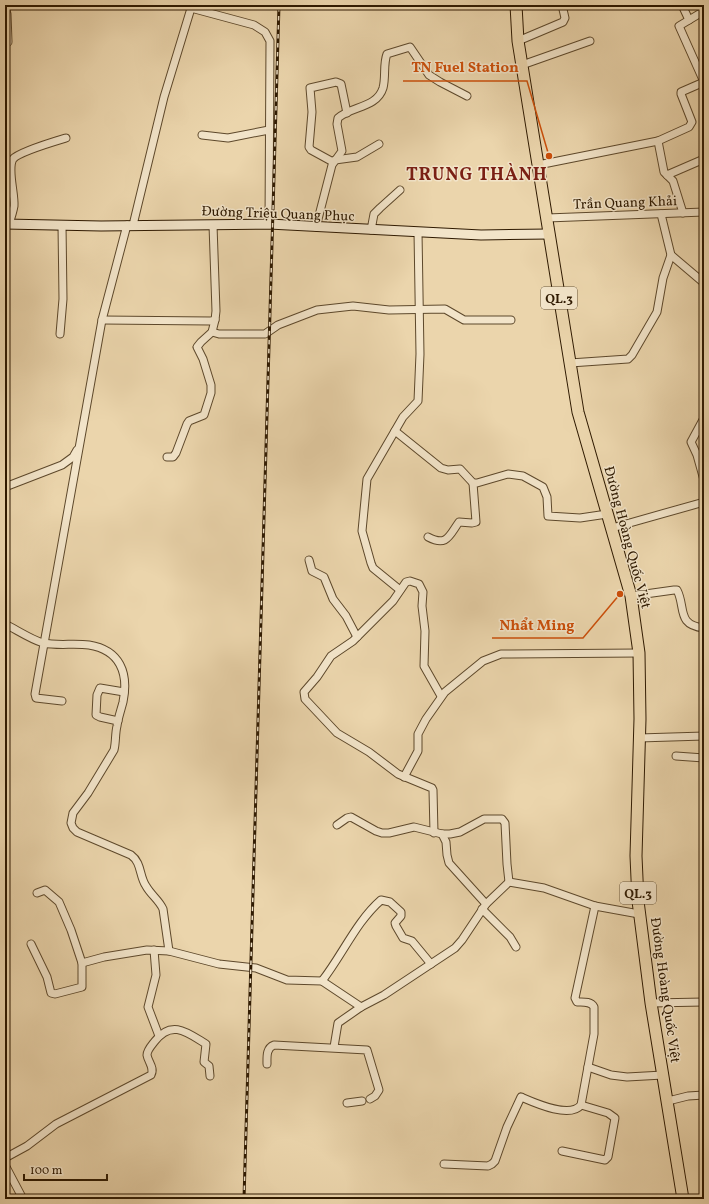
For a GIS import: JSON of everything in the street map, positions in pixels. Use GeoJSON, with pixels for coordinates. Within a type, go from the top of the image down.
{"type":"FeatureCollection","features":[{"type":"Feature","properties":{"kind":"highway","name":"Đường Hoàng Quốc Việt"},"geometry":{"type":"LineString","coordinates":[[516,5],[518,41],[578,412],[631,596],[639,653],[639,738],[636,856],[640,914],[651,1003],[683,1199]]}},
{"type":"Feature","properties":{"kind":"main road","name":"Đường Triệu Quang Phục"},"geometry":{"type":"LineString","coordinates":[[7,224],[269,224],[481,235],[549,234]]}},
{"type":"Feature","properties":{"kind":"street"},"geometry":{"type":"LineString","coordinates":[[518,41],[563,22],[565,18],[562,5]]}},
{"type":"Feature","properties":{"kind":"street"},"geometry":{"type":"LineString","coordinates":[[682,5],[689,20]]}},
{"type":"Feature","properties":{"kind":"street"},"geometry":{"type":"LineString","coordinates":[[62,701],[36,698],[34,696],[102,320],[130,225],[190,6],[254,25],[265,32],[271,45],[269,224]]}},
{"type":"Feature","properties":{"kind":"street"},"geometry":{"type":"LineString","coordinates":[[5,9],[7,14],[8,42]]}},
{"type":"Feature","properties":{"kind":"street"},"geometry":{"type":"LineString","coordinates":[[538,165],[658,141],[689,127],[692,122],[681,92],[704,82],[693,55],[679,28],[680,24],[704,11]]}},
{"type":"Feature","properties":{"kind":"street"},"geometry":{"type":"LineString","coordinates":[[522,65],[590,41]]}},
{"type":"Feature","properties":{"kind":"street"},"geometry":{"type":"LineString","coordinates":[[316,227],[334,161],[342,151],[337,121],[340,116],[372,102],[381,94],[384,84],[387,54],[408,47],[412,49],[429,75],[467,96]]}},
{"type":"Feature","properties":{"kind":"street"},"geometry":{"type":"LineString","coordinates":[[347,113],[341,84],[336,82],[310,88],[312,112],[309,147],[311,150],[334,161],[357,158],[379,144]]}},
{"type":"Feature","properties":{"kind":"street"},"geometry":{"type":"LineString","coordinates":[[202,135],[228,138],[269,130]]}},
{"type":"Feature","properties":{"kind":"street"},"geometry":{"type":"LineString","coordinates":[[7,224],[14,206],[11,178],[13,159],[44,145],[66,138]]}},
{"type":"Feature","properties":{"kind":"street"},"geometry":{"type":"LineString","coordinates":[[658,141],[664,172],[673,181],[683,213]]}},
{"type":"Feature","properties":{"kind":"street"},"geometry":{"type":"LineString","coordinates":[[667,175],[704,159]]}},
{"type":"Feature","properties":{"kind":"street"},"geometry":{"type":"LineString","coordinates":[[371,230],[374,214],[400,190]]}},
{"type":"Feature","properties":{"kind":"street","name":"Trần Quang Khải"},"geometry":{"type":"LineString","coordinates":[[547,218],[704,212]]}},
{"type":"Feature","properties":{"kind":"street"},"geometry":{"type":"LineString","coordinates":[[661,214],[672,255],[704,283]]}},
{"type":"Feature","properties":{"kind":"street"},"geometry":{"type":"LineString","coordinates":[[60,334],[62,299],[62,225]]}},
{"type":"Feature","properties":{"kind":"street"},"geometry":{"type":"LineString","coordinates":[[167,457],[172,457],[176,453],[189,421],[201,416],[206,410],[212,388],[203,359],[197,347],[212,332],[215,320],[213,225]]}},
{"type":"Feature","properties":{"kind":"street"},"geometry":{"type":"LineString","coordinates":[[400,590],[373,568],[370,563],[362,531],[367,479],[406,413],[418,401],[420,354],[418,232]]}},
{"type":"Feature","properties":{"kind":"street"},"geometry":{"type":"LineString","coordinates":[[570,363],[625,359],[631,356],[657,312],[663,278],[672,255]]}},
{"type":"Feature","properties":{"kind":"street"},"geometry":{"type":"LineString","coordinates":[[212,332],[219,334],[265,334],[278,325],[324,308],[353,306],[389,310],[446,309],[459,318],[469,321],[511,320]]}},
{"type":"Feature","properties":{"kind":"street"},"geometry":{"type":"LineString","coordinates":[[102,320],[215,320]]}},
{"type":"Feature","properties":{"kind":"street"},"geometry":{"type":"LineString","coordinates":[[704,418],[691,442],[704,480]]}},
{"type":"Feature","properties":{"kind":"street"},"geometry":{"type":"LineString","coordinates":[[395,431],[441,468],[448,470],[460,469],[474,483],[476,522],[459,522],[449,538],[443,541],[435,541],[428,537]]}},
{"type":"Feature","properties":{"kind":"street"},"geometry":{"type":"LineString","coordinates":[[5,488],[62,466],[73,457],[79,447]]}},
{"type":"Feature","properties":{"kind":"street"},"geometry":{"type":"LineString","coordinates":[[474,483],[508,474],[516,474],[523,476],[543,488],[547,497],[548,516],[580,518],[607,514]]}},
{"type":"Feature","properties":{"kind":"street"},"geometry":{"type":"LineString","coordinates":[[612,528],[704,502]]}},
{"type":"Feature","properties":{"kind":"street"},"geometry":{"type":"LineString","coordinates":[[308,560],[312,571],[324,577],[333,599],[346,616],[357,637]]}},
{"type":"Feature","properties":{"kind":"street"},"geometry":{"type":"LineString","coordinates":[[434,833],[432,788],[404,777],[392,770],[369,752],[337,732],[305,698],[304,692],[317,677],[330,656],[350,644],[393,601],[406,582],[410,581],[415,582],[421,588],[425,631],[424,666],[441,696]]}},
{"type":"Feature","properties":{"kind":"street"},"geometry":{"type":"LineString","coordinates":[[631,596],[677,590],[683,615],[686,621],[692,625],[704,628]]}},
{"type":"Feature","properties":{"kind":"street"},"geometry":{"type":"LineString","coordinates":[[5,624],[44,643],[100,647],[110,652],[117,659],[123,669],[124,692],[114,750],[88,793],[73,813],[71,823],[77,832],[135,858],[146,887],[163,909],[168,951]]}},
{"type":"Feature","properties":{"kind":"street"},"geometry":{"type":"LineString","coordinates":[[404,777],[418,751],[418,734],[441,696],[476,665],[491,657],[501,654],[639,653]]}},
{"type":"Feature","properties":{"kind":"street"},"geometry":{"type":"LineString","coordinates":[[118,721],[96,715],[97,695],[100,688],[124,692]]}},
{"type":"Feature","properties":{"kind":"street"},"geometry":{"type":"LineString","coordinates":[[639,738],[704,736]]}},
{"type":"Feature","properties":{"kind":"street"},"geometry":{"type":"LineString","coordinates":[[676,756],[704,758]]}},
{"type":"Feature","properties":{"kind":"street"},"geometry":{"type":"LineString","coordinates":[[334,1048],[338,1022],[361,1007],[384,996],[459,944],[484,907],[509,882],[504,821],[484,819],[460,832],[450,834],[434,833],[414,827],[389,833],[376,832],[351,817],[346,818],[337,825]]}},
{"type":"Feature","properties":{"kind":"street"},"geometry":{"type":"LineString","coordinates":[[442,834],[446,842],[449,863],[484,907],[510,936],[516,947]]}},
{"type":"Feature","properties":{"kind":"street"},"geometry":{"type":"LineString","coordinates":[[509,882],[544,888],[595,906],[640,914]]}},
{"type":"Feature","properties":{"kind":"street"},"geometry":{"type":"LineString","coordinates":[[31,944],[46,973],[51,993],[53,994],[82,987],[82,963],[71,930],[59,902],[45,890],[37,892]]}},
{"type":"Feature","properties":{"kind":"street"},"geometry":{"type":"LineString","coordinates":[[322,980],[361,923],[381,900],[390,902],[401,912],[402,915],[395,923],[396,926],[403,938],[412,941],[431,964]]}},
{"type":"Feature","properties":{"kind":"street"},"geometry":{"type":"LineString","coordinates":[[444,1164],[488,1166],[492,1164],[521,1097],[543,1106],[568,1111],[573,1111],[580,1105],[594,1034],[594,1007],[588,1002],[577,1002],[575,998],[595,906]]}},
{"type":"Feature","properties":{"kind":"street"},"geometry":{"type":"LineString","coordinates":[[154,950],[156,975],[148,1007],[159,1036]]}},
{"type":"Feature","properties":{"kind":"street"},"geometry":{"type":"LineString","coordinates":[[82,963],[104,957],[154,950],[168,951],[219,964],[256,968],[287,980],[322,980],[361,1007]]}},
{"type":"Feature","properties":{"kind":"street"},"geometry":{"type":"LineString","coordinates":[[651,1003],[704,1002]]}},
{"type":"Feature","properties":{"kind":"street"},"geometry":{"type":"LineString","coordinates":[[5,1158],[27,1146],[56,1124],[151,1076],[153,1070],[147,1054],[148,1051],[159,1036],[168,1030],[185,1030],[206,1044],[204,1062],[209,1066],[210,1076]]}},
{"type":"Feature","properties":{"kind":"street"},"geometry":{"type":"LineString","coordinates":[[267,1064],[268,1049],[274,1045],[365,1049],[369,1051],[379,1090],[375,1096],[366,1100],[347,1103]]}},
{"type":"Feature","properties":{"kind":"street"},"geometry":{"type":"LineString","coordinates":[[588,1067],[611,1075],[627,1077],[663,1075]]}},
{"type":"Feature","properties":{"kind":"street"},"geometry":{"type":"LineString","coordinates":[[668,1101],[688,1096],[704,1095]]}},
{"type":"Feature","properties":{"kind":"street"},"geometry":{"type":"LineString","coordinates":[[562,1151],[605,1160],[608,1157],[615,1118],[608,1113],[580,1105]]}},
{"type":"Feature","properties":{"kind":"street"},"geometry":{"type":"LineString","coordinates":[[5,1165],[23,1199]]}},
{"type":"Feature","properties":{"kind":"railway"},"geometry":{"type":"LineString","coordinates":[[244,1199],[279,5]]}},
{"type":"Feature","properties":{"kind":"place","name":"TN Fuel Station"},"geometry":{"type":"Point","coordinates":[549,156]}},
{"type":"Feature","properties":{"kind":"place","name":"Nhẩt Ming"},"geometry":{"type":"Point","coordinates":[620,594]}},
{"type":"Feature","properties":{"kind":"district","name":"TRUNG THÀNH"},"geometry":{"type":"Point","coordinates":[477,174]}}]}
